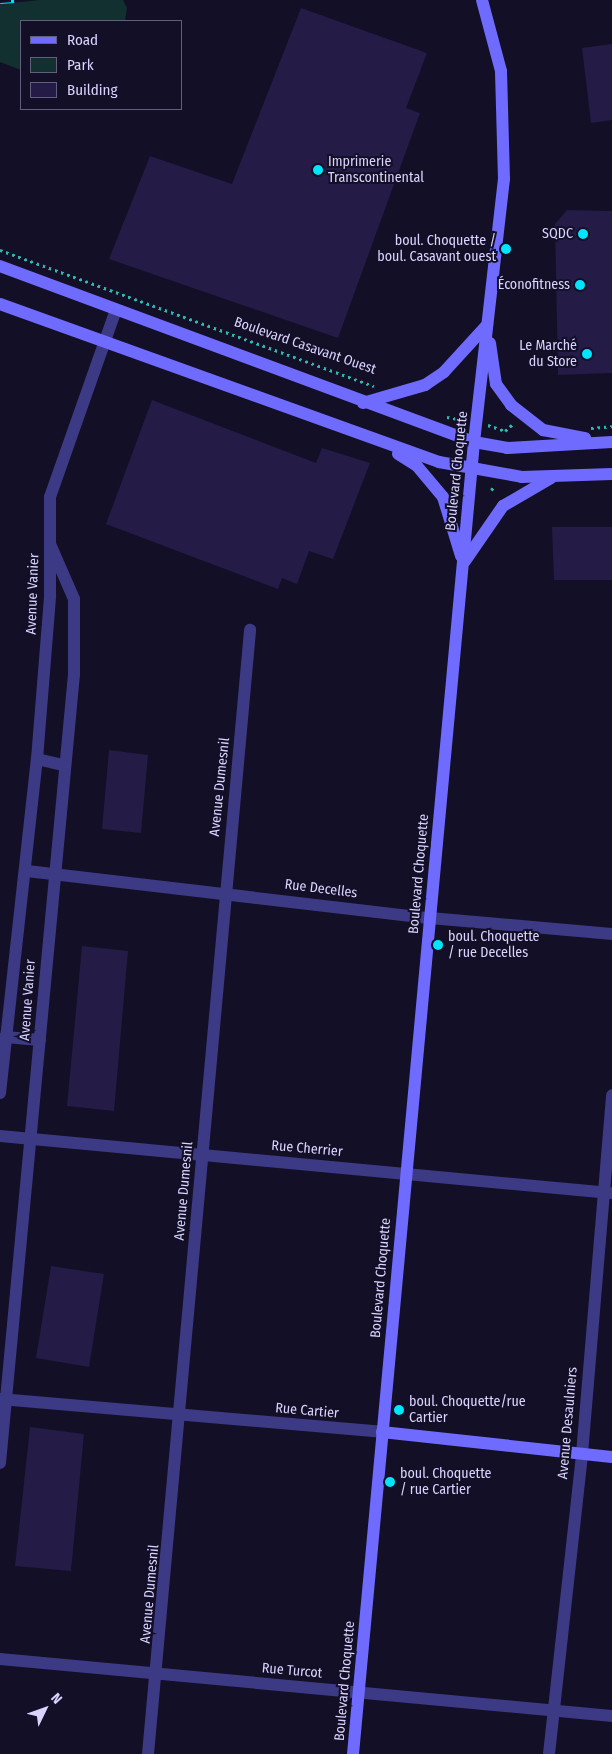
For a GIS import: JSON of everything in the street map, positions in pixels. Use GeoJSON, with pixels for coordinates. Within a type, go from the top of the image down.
{"type":"FeatureCollection","features":[{"type":"Feature","properties":{"kind":"main road","name":"Boulevard Choquette"},"geometry":{"type":"LineString","coordinates":[[353,1754],[474,442],[504,179],[501,71],[482,0]]}},
{"type":"Feature","properties":{"kind":"main road"},"geometry":{"type":"LineString","coordinates":[[0,266],[363,403],[474,442],[507,448],[612,442]]}},
{"type":"Feature","properties":{"kind":"main road"},"geometry":{"type":"LineString","coordinates":[[0,304],[385,445],[505,475],[554,477],[612,474]]}},
{"type":"Feature","properties":{"kind":"main road"},"geometry":{"type":"LineString","coordinates":[[363,403],[425,385],[444,372],[487,326]]}},
{"type":"Feature","properties":{"kind":"main road"},"geometry":{"type":"LineString","coordinates":[[487,326],[496,384],[522,416],[543,430],[612,442]]}},
{"type":"Feature","properties":{"kind":"main road"},"geometry":{"type":"LineString","coordinates":[[385,445],[417,466],[443,497],[463,563]]}},
{"type":"Feature","properties":{"kind":"main road"},"geometry":{"type":"LineString","coordinates":[[463,563],[503,506],[554,477]]}},
{"type":"Feature","properties":{"kind":"main road","name":"Rue Cartier"},"geometry":{"type":"LineString","coordinates":[[382,1432],[612,1456]]}},
{"type":"Feature","properties":{"kind":"street","name":"Avenue Vanier"},"geometry":{"type":"LineString","coordinates":[[0,1093],[5,1037],[27,871],[37,759],[54,480],[116,310]]}},
{"type":"Feature","properties":{"kind":"street","name":"Avenue Vanier"},"geometry":{"type":"LineString","coordinates":[[0,1463],[3,1400],[32,1140],[52,874],[74,674],[74,599],[50,544]]}},
{"type":"Feature","properties":{"kind":"street","name":"Avenue Dumesnil"},"geometry":{"type":"LineString","coordinates":[[148,1754],[158,1674],[202,1155],[250,630]]}},
{"type":"Feature","properties":{"kind":"street"},"geometry":{"type":"LineString","coordinates":[[37,759],[64,765]]}},
{"type":"Feature","properties":{"kind":"street","name":"Rue Decelles"},"geometry":{"type":"LineString","coordinates":[[27,871],[226,891],[430,918],[612,934]]}},
{"type":"Feature","properties":{"kind":"street"},"geometry":{"type":"LineString","coordinates":[[5,1037],[40,1040]]}},
{"type":"Feature","properties":{"kind":"street","name":"Avenue Desaulniers"},"geometry":{"type":"LineString","coordinates":[[549,1754],[608,1192],[612,1095]]}},
{"type":"Feature","properties":{"kind":"street","name":"Rue Cherrier"},"geometry":{"type":"LineString","coordinates":[[0,1136],[608,1192]]}},
{"type":"Feature","properties":{"kind":"street","name":"Rue Cartier"},"geometry":{"type":"LineString","coordinates":[[3,1400],[382,1432]]}},
{"type":"Feature","properties":{"kind":"street","name":"Rue Turcot"},"geometry":{"type":"LineString","coordinates":[[0,1659],[612,1716]]}},
{"type":"Feature","properties":{"kind":"path","name":"Boulevard Casavant Ouest"},"geometry":{"type":"LineString","coordinates":[[0,250],[379,387]]}},
{"type":"Feature","properties":{"kind":"path"},"geometry":{"type":"LineString","coordinates":[[440,416],[477,422],[505,430],[522,416]]}},
{"type":"Feature","properties":{"kind":"path"},"geometry":{"type":"LineString","coordinates":[[586,428],[612,426]]}},
{"type":"Feature","properties":{"kind":"path"},"geometry":{"type":"LineString","coordinates":[[491,490],[495,486]]}},
{"type":"Feature","properties":{"kind":"green space"},"geometry":{"type":"Polygon","coordinates":[[[40,0],[123,0],[127,8],[125,20],[20,20],[20,70],[0,62],[0,4],[40,0]]]}},
{"type":"Feature","properties":{"kind":"building","name":"Imprimerie Transcontinental"},"geometry":{"type":"Polygon","coordinates":[[[301,8],[427,53],[406,108],[420,113],[338,338],[109,259],[150,156],[232,184],[301,8]]]}},
{"type":"Feature","properties":{"kind":"building"},"geometry":{"type":"Polygon","coordinates":[[[612,44],[612,120],[591,123],[582,48],[612,44]]]}},
{"type":"Feature","properties":{"kind":"building"},"geometry":{"type":"Polygon","coordinates":[[[567,210],[612,211],[612,373],[558,375],[555,224],[567,210]]]}},
{"type":"Feature","properties":{"kind":"building"},"geometry":{"type":"Polygon","coordinates":[[[152,400],[316,463],[322,448],[370,463],[333,559],[309,551],[297,584],[282,578],[278,589],[106,524],[152,400]]]}},
{"type":"Feature","properties":{"kind":"building"},"geometry":{"type":"Polygon","coordinates":[[[552,527],[612,527],[612,580],[554,580],[552,527]]]}},
{"type":"Feature","properties":{"kind":"building"},"geometry":{"type":"Polygon","coordinates":[[[109,750],[148,755],[141,833],[102,829],[109,750]]]}},
{"type":"Feature","properties":{"kind":"building"},"geometry":{"type":"Polygon","coordinates":[[[82,946],[128,951],[114,1111],[67,1106],[82,946]]]}},
{"type":"Feature","properties":{"kind":"building"},"geometry":{"type":"Polygon","coordinates":[[[51,1266],[104,1274],[89,1367],[36,1358],[51,1266]]]}},
{"type":"Feature","properties":{"kind":"building"},"geometry":{"type":"Polygon","coordinates":[[[30,1427],[84,1434],[71,1571],[15,1566],[30,1427]]]}},
{"type":"Feature","properties":{"kind":"railway"},"geometry":{"type":"LineString","coordinates":[[0,1],[14,0]]}},
{"type":"Feature","properties":{"kind":"place","name":"Imprimerie Transcontinental"},"geometry":{"type":"Point","coordinates":[318,170]}},
{"type":"Feature","properties":{"kind":"place","name":"SQDC"},"geometry":{"type":"Point","coordinates":[583,234]}},
{"type":"Feature","properties":{"kind":"place","name":"boul. Choquette / boul. Casavant ouest"},"geometry":{"type":"Point","coordinates":[506,249]}},
{"type":"Feature","properties":{"kind":"place","name":"Éconofitness"},"geometry":{"type":"Point","coordinates":[580,285]}},
{"type":"Feature","properties":{"kind":"place","name":"Le Marché du Store"},"geometry":{"type":"Point","coordinates":[587,354]}},
{"type":"Feature","properties":{"kind":"place","name":"boul. Choquette / rue Decelles"},"geometry":{"type":"Point","coordinates":[438,945]}},
{"type":"Feature","properties":{"kind":"place","name":"boul. Choquette/rue Cartier"},"geometry":{"type":"Point","coordinates":[399,1410]}},
{"type":"Feature","properties":{"kind":"place","name":"boul. Choquette / rue Cartier"},"geometry":{"type":"Point","coordinates":[390,1482]}}]}
